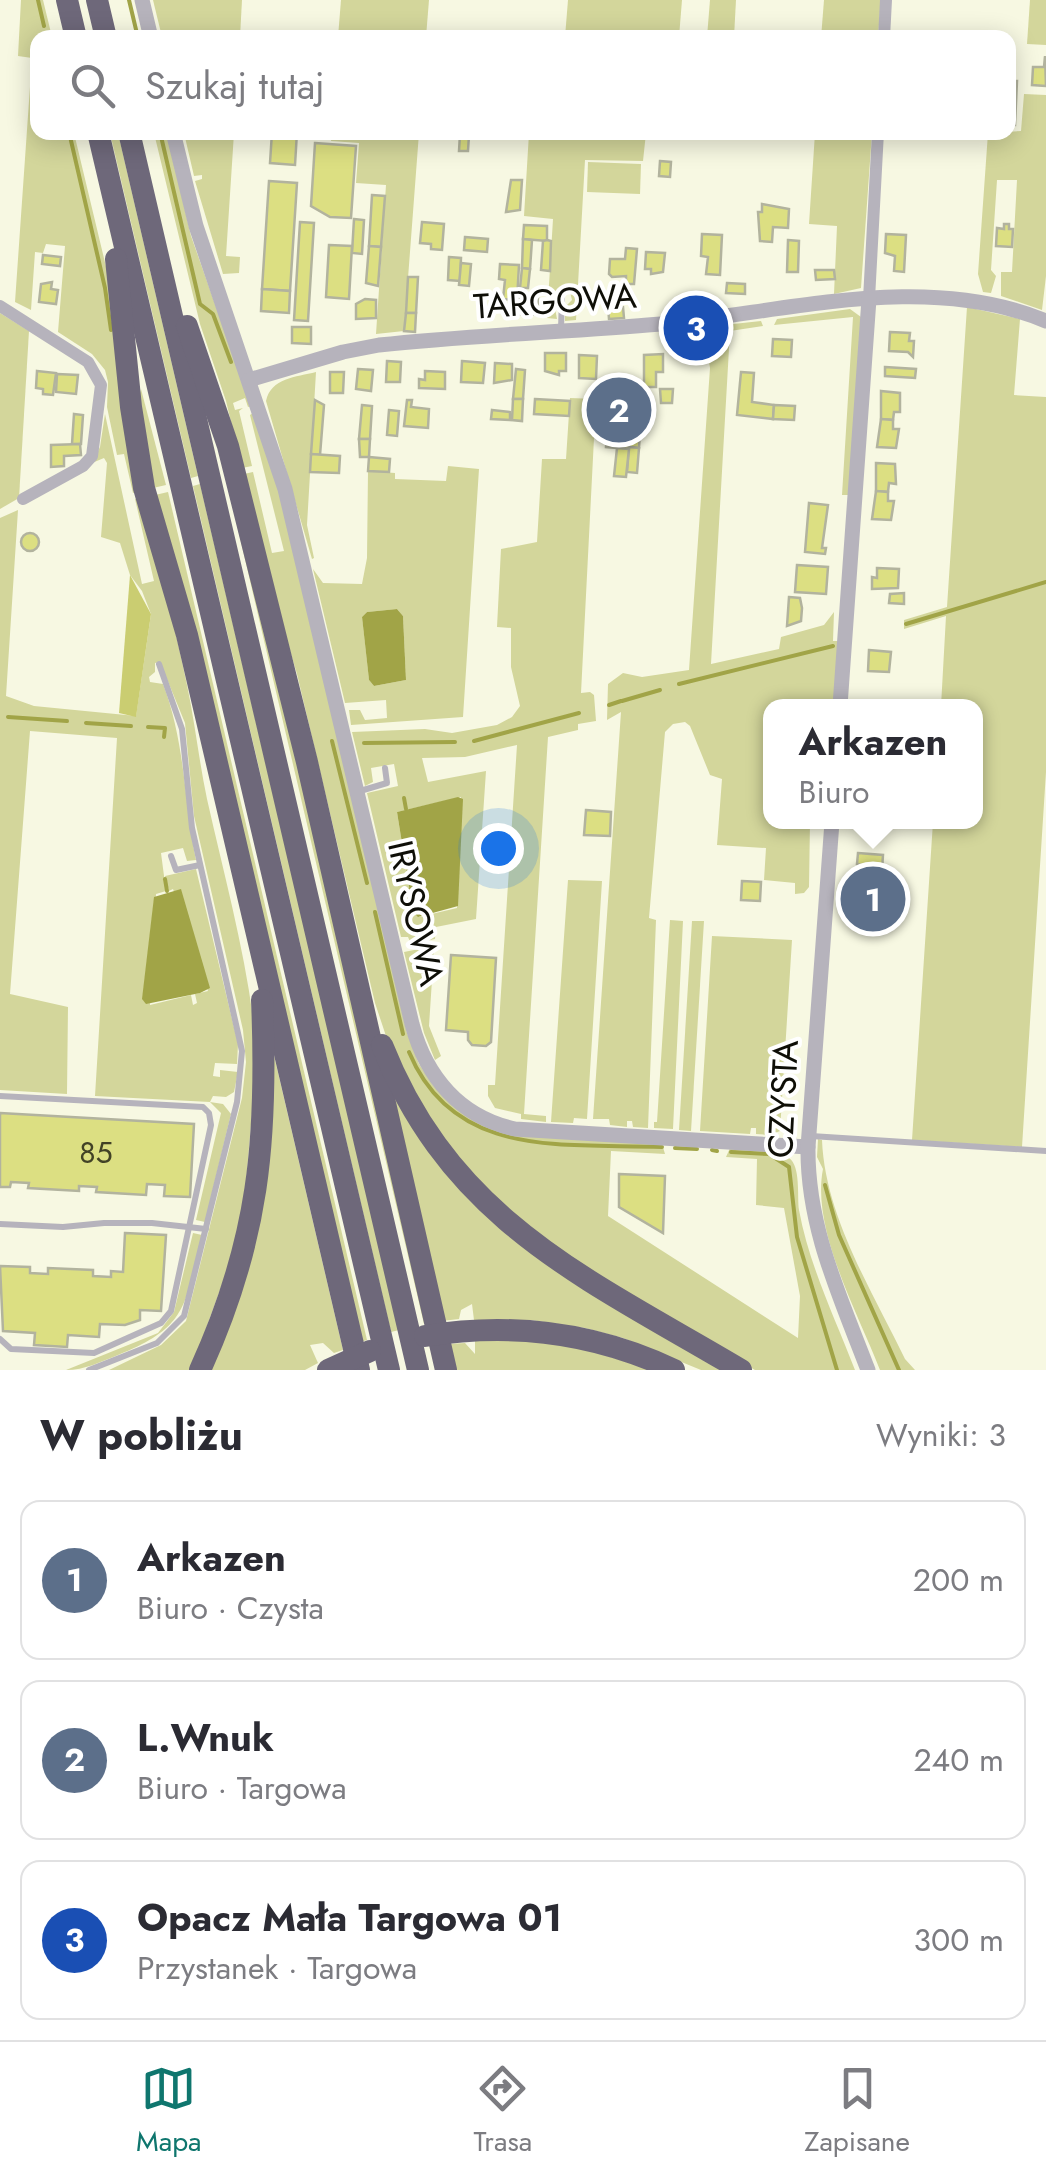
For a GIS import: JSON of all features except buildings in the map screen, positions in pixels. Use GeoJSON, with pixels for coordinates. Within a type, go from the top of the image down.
{"type":"FeatureCollection","features":[{"type":"Feature","properties":{"kind":"highway"},"geometry":{"type":"LineString","coordinates":[[67,0],[74,30]]}},
{"type":"Feature","properties":{"kind":"highway"},"geometry":{"type":"LineString","coordinates":[[96,0],[104,30]]}},
{"type":"Feature","properties":{"kind":"highway"},"geometry":{"type":"LineString","coordinates":[[100,140],[389,1370]]}},
{"type":"Feature","properties":{"kind":"highway"},"geometry":{"type":"LineString","coordinates":[[130,140],[418,1370]]}},
{"type":"Feature","properties":{"kind":"highway"},"geometry":{"type":"LineString","coordinates":[[108,176],[131,407],[144,488],[187,634],[359,1370]]}},
{"type":"Feature","properties":{"kind":"highway"},"geometry":{"type":"LineString","coordinates":[[152,229],[228,446],[359,987],[446,1370]]}},
{"type":"Feature","properties":{"kind":"highway"},"geometry":{"type":"LineString","coordinates":[[200,1370],[235,1285],[256,1197],[265,1090],[259,942]]}},
{"type":"Feature","properties":{"kind":"highway"},"geometry":{"type":"LineString","coordinates":[[359,987],[390,1065],[423,1126],[487,1205],[534,1245],[577,1274],[741,1370]]}},
{"type":"Feature","properties":{"kind":"highway"},"geometry":{"type":"LineString","coordinates":[[331,1368],[398,1342],[464,1331],[516,1330],[614,1346],[674,1370]]}},
{"type":"Feature","properties":{"kind":"street"},"geometry":{"type":"LineString","coordinates":[[142,0],[149,30]]}},
{"type":"Feature","properties":{"kind":"street"},"geometry":{"type":"LineString","coordinates":[[884,30],[886,0]]}},
{"type":"Feature","properties":{"kind":"street","name":"IRYSOWA"},"geometry":{"type":"LineString","coordinates":[[175,140],[196,226],[284,489],[419,1050],[440,1085],[464,1107],[496,1123],[526,1130],[809,1141]]}},
{"type":"Feature","properties":{"kind":"street"},"geometry":{"type":"LineString","coordinates":[[840,699],[878,140]]}},
{"type":"Feature","properties":{"kind":"street","name":"TARGOWA"},"geometry":{"type":"LineString","coordinates":[[249,380],[366,347],[663,324],[920,295],[960,297],[1046,321]]}},
{"type":"Feature","properties":{"kind":"street"},"geometry":{"type":"LineString","coordinates":[[0,306],[84,360],[96,371],[101,390],[96,447],[83,466],[24,499]]}},
{"type":"Feature","properties":{"kind":"street","name":"CZYSTA"},"geometry":{"type":"LineString","coordinates":[[831,829],[809,1141],[810,1191],[816,1229],[868,1370]]}},
{"type":"Feature","properties":{"kind":"lane"},"geometry":{"type":"LineString","coordinates":[[562,298],[562,330]]}},
{"type":"Feature","properties":{"kind":"lane"},"geometry":{"type":"LineString","coordinates":[[89,1370],[157,1343],[184,1316],[241,1084],[242,1051],[200,865],[188,798],[184,737],[158,664]]}},
{"type":"Feature","properties":{"kind":"lane"},"geometry":{"type":"LineString","coordinates":[[357,792],[387,783],[386,768]]}},
{"type":"Feature","properties":{"kind":"lane"},"geometry":{"type":"LineString","coordinates":[[172,856],[176,870],[200,865]]}},
{"type":"Feature","properties":{"kind":"lane"},"geometry":{"type":"LineString","coordinates":[[0,1096],[203,1107],[210,1116],[210,1139],[171,1311],[161,1323],[94,1353],[11,1348],[0,1338]]}},
{"type":"Feature","properties":{"kind":"lane","name":"IRYSOWA"},"geometry":{"type":"LineString","coordinates":[[809,1141],[1046,1151]]}},
{"type":"Feature","properties":{"kind":"lane"},"geometry":{"type":"LineString","coordinates":[[0,1224],[63,1227],[104,1222],[206,1228]]}},
{"type":"Feature","properties":{"kind":"green space"},"geometry":{"type":"Polygon","coordinates":[[[21,0],[43,0],[50,30],[30,30],[30,58],[18,56],[21,0]]]}},
{"type":"Feature","properties":{"kind":"green space"},"geometry":{"type":"Polygon","coordinates":[[[153,0],[242,0],[240,30],[160,30],[153,0]]]}},
{"type":"Feature","properties":{"kind":"green space"},"geometry":{"type":"Polygon","coordinates":[[[341,0],[429,0],[427,30],[339,30],[341,0]]]}},
{"type":"Feature","properties":{"kind":"green space"},"geometry":{"type":"Polygon","coordinates":[[[568,0],[682,0],[680,30],[566,30],[568,0]]]}},
{"type":"Feature","properties":{"kind":"green space"},"geometry":{"type":"Polygon","coordinates":[[[710,0],[736,0],[734,30],[708,30],[710,0]]]}},
{"type":"Feature","properties":{"kind":"green space"},"geometry":{"type":"Polygon","coordinates":[[[824,0],[881,0],[879,30],[822,30],[824,0]]]}},
{"type":"Feature","properties":{"kind":"green space"},"geometry":{"type":"Polygon","coordinates":[[[1030,0],[1046,0],[1046,45],[1027,44],[1030,0]]]}},
{"type":"Feature","properties":{"kind":"green space"},"geometry":{"type":"Polygon","coordinates":[[[30,87],[30,140],[76,140],[108,275],[137,492],[133,493],[124,454],[117,455],[107,407],[105,370],[92,354],[58,332],[65,246],[46,244],[43,253],[35,252],[31,310],[15,302],[30,87]]]}},
{"type":"Feature","properties":{"kind":"green space"},"geometry":{"type":"Polygon","coordinates":[[[1024,94],[1046,95],[1046,276],[1042,310],[1001,296],[1001,272],[1012,272],[1017,180],[997,180],[991,270],[996,276],[991,293],[983,292],[978,274],[988,140],[1016,140],[1016,131],[1021,131],[1024,94]]]}},
{"type":"Feature","properties":{"kind":"green space"},"geometry":{"type":"Polygon","coordinates":[[[112,140],[120,140],[198,476],[191,478],[112,140]]]}},
{"type":"Feature","properties":{"kind":"green space"},"geometry":{"type":"Polygon","coordinates":[[[156,140],[169,140],[191,236],[251,406],[245,398],[233,403],[235,410],[243,408],[239,411],[252,466],[242,468],[226,401],[200,324],[156,140]]]}},
{"type":"Feature","properties":{"kind":"green space"},"geometry":{"type":"Polygon","coordinates":[[[186,140],[234,140],[226,256],[240,257],[239,273],[223,274],[195,181],[202,179],[202,175],[194,176],[186,140]]]}},
{"type":"Feature","properties":{"kind":"green space"},"geometry":{"type":"Polygon","coordinates":[[[418,140],[404,331],[376,334],[386,185],[356,183],[359,143],[331,141],[418,140]]]}},
{"type":"Feature","properties":{"kind":"green space"},"geometry":{"type":"Polygon","coordinates":[[[529,140],[645,140],[643,161],[585,160],[576,320],[565,321],[565,307],[572,300],[569,288],[563,287],[553,298],[557,319],[547,318],[553,219],[524,216],[529,140]]]}},
{"type":"Feature","properties":{"kind":"green space"},"geometry":{"type":"Polygon","coordinates":[[[815,140],[872,140],[861,288],[834,294],[837,226],[809,224],[815,140]]]}},
{"type":"Feature","properties":{"kind":"green space"},"geometry":{"type":"Polygon","coordinates":[[[588,162],[641,164],[640,194],[587,192],[588,162]]]}},
{"type":"Feature","properties":{"kind":"green space"},"geometry":{"type":"Polygon","coordinates":[[[967,307],[1020,319],[1014,395],[1046,397],[1046,772],[1022,1147],[912,1140],[933,829],[983,829],[983,699],[941,699],[946,616],[904,629],[904,620],[947,607],[967,307]]]}},
{"type":"Feature","properties":{"kind":"green space"},"geometry":{"type":"Polygon","coordinates":[[[850,309],[861,317],[850,495],[842,495],[853,317],[774,325],[777,319],[850,309]]]}},
{"type":"Feature","properties":{"kind":"green space"},"geometry":{"type":"Polygon","coordinates":[[[0,313],[29,331],[19,498],[0,509],[0,313]]]}},
{"type":"Feature","properties":{"kind":"green space"},"geometry":{"type":"Polygon","coordinates":[[[761,321],[763,326],[730,331],[711,664],[779,649],[781,637],[824,625],[834,612],[833,641],[839,641],[835,699],[763,699],[763,829],[810,829],[809,887],[804,893],[795,894],[795,883],[764,880],[766,848],[717,845],[722,779],[710,775],[690,726],[685,722],[673,724],[665,732],[649,918],[656,920],[648,1128],[633,1127],[632,1121],[627,1121],[627,1127],[610,1125],[609,1119],[593,1119],[621,712],[607,720],[608,684],[623,673],[642,677],[689,670],[710,368],[707,350],[718,345],[722,332],[715,326],[761,321]]]}},
{"type":"Feature","properties":{"kind":"green space"},"geometry":{"type":"Polygon","coordinates":[[[316,372],[307,525],[312,559],[266,401],[279,383],[316,372]]]}},
{"type":"Feature","properties":{"kind":"green space"},"geometry":{"type":"Polygon","coordinates":[[[141,389],[166,485],[153,488],[139,397],[141,389]]]}},
{"type":"Feature","properties":{"kind":"green space"},"geometry":{"type":"Polygon","coordinates":[[[570,398],[596,399],[581,693],[594,695],[596,721],[548,737],[524,1114],[546,1116],[546,1122],[521,1119],[521,1114],[495,1108],[488,1096],[488,1085],[495,1085],[517,745],[465,757],[422,758],[428,782],[486,771],[476,919],[436,927],[435,939],[411,944],[408,937],[401,937],[367,793],[398,786],[394,764],[371,768],[373,782],[365,786],[352,732],[425,729],[452,733],[497,725],[512,717],[520,706],[511,667],[511,628],[497,627],[501,549],[537,542],[542,459],[566,459],[570,398]],[[461,797],[397,812],[413,912],[419,917],[457,908],[461,797]]]}},
{"type":"Feature","properties":{"kind":"green space"},"geometry":{"type":"Polygon","coordinates":[[[253,413],[278,485],[407,1033],[419,1064],[433,1085],[475,1121],[662,1144],[665,1154],[611,1151],[608,1216],[798,1338],[800,1296],[784,1208],[756,1205],[757,1159],[726,1157],[730,1148],[769,1151],[789,1158],[797,1175],[799,1210],[809,1251],[855,1370],[755,1370],[581,1268],[526,1230],[440,1139],[387,1039],[375,1003],[297,674],[266,571],[244,474],[253,472],[272,553],[284,551],[250,415],[253,413]]]}},
{"type":"Feature","properties":{"kind":"green space"},"geometry":{"type":"Polygon","coordinates":[[[105,414],[142,584],[154,581],[135,499],[142,498],[171,614],[243,958],[257,1055],[242,1229],[191,1370],[109,1370],[161,1345],[186,1321],[242,1098],[246,1062],[243,1030],[194,816],[185,723],[160,662],[155,663],[155,672],[149,677],[150,682],[163,684],[170,706],[196,860],[187,861],[183,848],[161,853],[166,891],[156,894],[150,1005],[191,995],[193,1005],[197,1003],[195,994],[208,991],[165,876],[196,869],[238,1044],[237,1064],[215,1063],[213,1076],[220,1077],[220,1070],[238,1072],[234,1092],[226,1097],[213,1096],[210,1102],[95,1096],[117,738],[30,731],[10,994],[68,1007],[67,1094],[0,1090],[0,518],[18,510],[6,696],[34,706],[136,716],[151,614],[130,575],[120,543],[101,537],[107,463],[104,458],[92,463],[100,447],[105,414]]]}},
{"type":"Feature","properties":{"kind":"green space"},"geometry":{"type":"Polygon","coordinates":[[[448,466],[479,469],[463,717],[351,725],[349,710],[360,710],[365,720],[387,718],[386,700],[345,703],[313,569],[323,583],[362,584],[367,558],[368,471],[395,473],[395,479],[446,481],[448,466]],[[397,609],[367,612],[362,617],[369,680],[374,686],[406,680],[403,616],[397,609]]]}},
{"type":"Feature","properties":{"kind":"green space"},"geometry":{"type":"Polygon","coordinates":[[[232,477],[430,1323],[424,1324],[226,478],[232,477]]]}},
{"type":"Feature","properties":{"kind":"green space"},"geometry":{"type":"Polygon","coordinates":[[[200,484],[399,1330],[391,1332],[193,486],[200,484]]]}},
{"type":"Feature","properties":{"kind":"green space"},"geometry":{"type":"Polygon","coordinates":[[[168,492],[367,1340],[360,1342],[155,495],[168,492]]]}},
{"type":"Feature","properties":{"kind":"green space"},"geometry":{"type":"Polygon","coordinates":[[[130,575],[151,614],[136,717],[119,713],[130,575]]]}},
{"type":"Feature","properties":{"kind":"green space"},"geometry":{"type":"Polygon","coordinates":[[[568,880],[602,881],[587,1119],[574,1118],[573,1123],[551,1122],[568,880]]]}},
{"type":"Feature","properties":{"kind":"green space"},"geometry":{"type":"Polygon","coordinates":[[[670,920],[683,921],[673,1129],[654,1128],[670,920]]]}},
{"type":"Feature","properties":{"kind":"green space"},"geometry":{"type":"Polygon","coordinates":[[[692,921],[704,921],[691,1131],[679,1130],[692,921]]]}},
{"type":"Feature","properties":{"kind":"green space"},"geometry":{"type":"Polygon","coordinates":[[[712,936],[792,940],[780,1131],[770,1135],[756,1134],[756,1128],[751,1128],[750,1134],[700,1131],[712,936]]]}},
{"type":"Feature","properties":{"kind":"green space"},"geometry":{"type":"Polygon","coordinates":[[[434,949],[429,1026],[441,1056],[435,1060],[424,1033],[404,952],[434,949]]]}},
{"type":"Feature","properties":{"kind":"green space"},"geometry":{"type":"Polygon","coordinates":[[[272,1047],[343,1350],[334,1353],[323,1343],[310,1345],[318,1363],[305,1370],[204,1370],[226,1325],[272,1047]]]}},
{"type":"Feature","properties":{"kind":"green space"},"geometry":{"type":"Polygon","coordinates":[[[385,1067],[443,1163],[731,1370],[701,1370],[623,1338],[585,1328],[531,1320],[474,1320],[472,1304],[461,1310],[459,1319],[442,1321],[385,1067]]]}},
{"type":"Feature","properties":{"kind":"green space"},"geometry":{"type":"Polygon","coordinates":[[[210,1102],[223,1104],[231,1114],[205,1222],[196,1220],[221,1113],[210,1102]]]}},
{"type":"Feature","properties":{"kind":"green space"},"geometry":{"type":"Polygon","coordinates":[[[818,1139],[822,1140],[832,1197],[852,1252],[905,1359],[915,1370],[880,1370],[849,1297],[824,1218],[818,1139]]]}},
{"type":"Feature","properties":{"kind":"green space"},"geometry":{"type":"Polygon","coordinates":[[[193,1233],[202,1235],[186,1296],[171,1323],[159,1334],[118,1355],[66,1370],[158,1333],[174,1312],[193,1233]]]}},
{"type":"Feature","properties":{"kind":"green space"},"geometry":{"type":"Polygon","coordinates":[[[475,1338],[557,1341],[654,1370],[454,1370],[448,1344],[465,1343],[475,1354],[475,1338]]]}},
{"type":"Feature","properties":{"kind":"shaded area"},"geometry":{"type":"Polygon","coordinates":[[[397,609],[403,616],[406,680],[374,686],[369,680],[362,617],[367,612],[397,609]]]}},
{"type":"Feature","properties":{"kind":"shaded area"},"geometry":{"type":"Polygon","coordinates":[[[463,799],[458,906],[418,917],[413,912],[397,812],[463,799]]]}},
{"type":"Feature","properties":{"kind":"shaded area"},"geometry":{"type":"Polygon","coordinates":[[[181,889],[210,988],[146,1004],[142,999],[154,897],[181,889]]]}},
{"type":"Feature","properties":{"kind":"waterway"},"geometry":{"type":"LineString","coordinates":[[38,0],[44,26]]}},
{"type":"Feature","properties":{"kind":"waterway"},"geometry":{"type":"LineString","coordinates":[[129,0],[136,30]]}},
{"type":"Feature","properties":{"kind":"waterway"},"geometry":{"type":"LineString","coordinates":[[71,140],[111,330]]}},
{"type":"Feature","properties":{"kind":"waterway"},"geometry":{"type":"LineString","coordinates":[[162,140],[200,304],[213,314],[231,362]]}},
{"type":"Feature","properties":{"kind":"waterway"},"geometry":{"type":"LineString","coordinates":[[906,624],[1046,582]]}},
{"type":"Feature","properties":{"kind":"waterway"},"geometry":{"type":"LineString","coordinates":[[679,684],[833,646]]}},
{"type":"Feature","properties":{"kind":"waterway"},"geometry":{"type":"LineString","coordinates":[[622,701],[660,690]]}},
{"type":"Feature","properties":{"kind":"waterway"},"geometry":{"type":"LineString","coordinates":[[609,705],[621,701]]}},
{"type":"Feature","properties":{"kind":"waterway"},"geometry":{"type":"LineString","coordinates":[[474,741],[579,713]]}},
{"type":"Feature","properties":{"kind":"waterway"},"geometry":{"type":"LineString","coordinates":[[8,717],[67,721]]}},
{"type":"Feature","properties":{"kind":"waterway"},"geometry":{"type":"LineString","coordinates":[[86,723],[131,726]]}},
{"type":"Feature","properties":{"kind":"waterway"},"geometry":{"type":"LineString","coordinates":[[148,727],[165,728],[164,737]]}},
{"type":"Feature","properties":{"kind":"waterway"},"geometry":{"type":"LineString","coordinates":[[332,741],[367,883]]}},
{"type":"Feature","properties":{"kind":"waterway"},"geometry":{"type":"LineString","coordinates":[[364,743],[455,742]]}},
{"type":"Feature","properties":{"kind":"waterway"},"geometry":{"type":"LineString","coordinates":[[404,798],[406,809]]}},
{"type":"Feature","properties":{"kind":"waterway"},"geometry":{"type":"LineString","coordinates":[[165,879],[167,891]]}},
{"type":"Feature","properties":{"kind":"waterway"},"geometry":{"type":"LineString","coordinates":[[401,892],[409,890]]}},
{"type":"Feature","properties":{"kind":"waterway"},"geometry":{"type":"LineString","coordinates":[[375,912],[403,1034]]}},
{"type":"Feature","properties":{"kind":"waterway"},"geometry":{"type":"LineString","coordinates":[[409,1052],[429,1087],[454,1112],[483,1128],[551,1144],[662,1147]]}},
{"type":"Feature","properties":{"kind":"waterway"},"geometry":{"type":"LineString","coordinates":[[675,1148],[697,1149]]}},
{"type":"Feature","properties":{"kind":"waterway"},"geometry":{"type":"LineString","coordinates":[[712,1150],[717,1151]]}},
{"type":"Feature","properties":{"kind":"waterway"},"geometry":{"type":"LineString","coordinates":[[731,1152],[769,1154],[789,1167],[797,1237],[837,1370]]}},
{"type":"Feature","properties":{"kind":"waterway"},"geometry":{"type":"LineString","coordinates":[[825,1185],[839,1235],[899,1370]]}},
{"type":"Feature","properties":{"kind":"place","name":"Opacz Mała Targowa 01"},"geometry":{"type":"Point","coordinates":[696,328]}},
{"type":"Feature","properties":{"kind":"place","name":"L.Wnuk"},"geometry":{"type":"Point","coordinates":[619,410]}},
{"type":"Feature","properties":{"kind":"place","name":"Arkazen"},"geometry":{"type":"Point","coordinates":[873,899]}}]}
